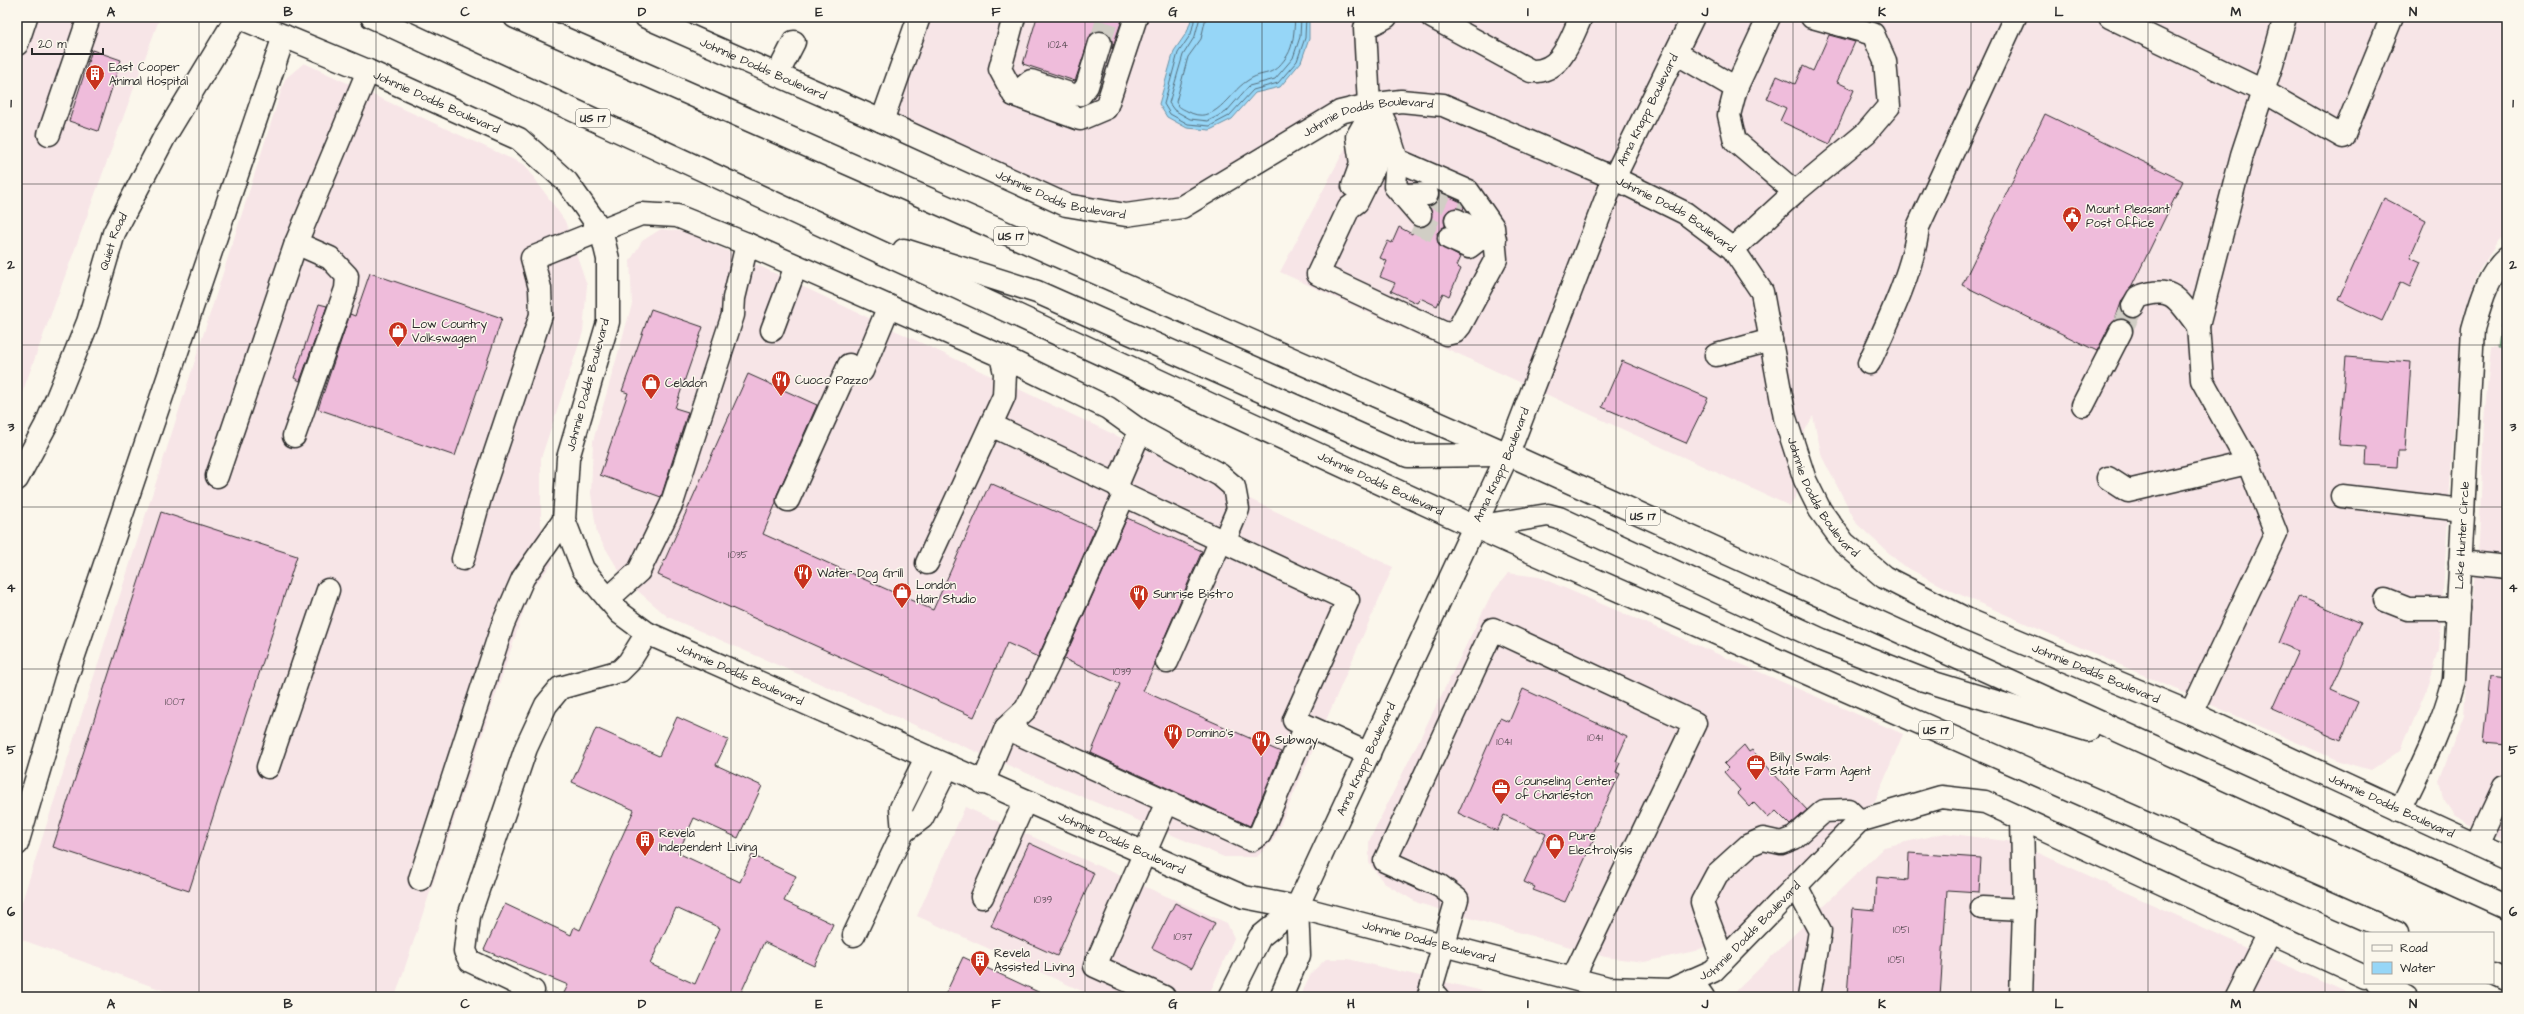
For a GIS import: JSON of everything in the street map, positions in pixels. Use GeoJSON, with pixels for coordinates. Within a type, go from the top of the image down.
{"type":"FeatureCollection","features":[{"type":"Feature","properties":{"kind":"main road"},"geometry":{"type":"LineString","coordinates":[[17,44],[26,17]]}},
{"type":"Feature","properties":{"kind":"main road"},"geometry":{"type":"LineString","coordinates":[[49,134],[89,17]]}},
{"type":"Feature","properties":{"kind":"main road","name":"Johnnie Dodds Boulevard"},"geometry":{"type":"LineString","coordinates":[[238,17],[368,71],[519,139],[567,182],[601,230],[608,259],[608,322],[568,458],[564,520],[583,570],[620,613],[647,633],[947,768],[1244,897],[1297,907],[1608,988],[1670,990],[1697,989],[1859,821],[1941,797],[1985,802],[2364,977]]}},
{"type":"Feature","properties":{"kind":"main road","name":"Quiet Road"},"geometry":{"type":"LineString","coordinates":[[17,479],[46,425],[88,322],[114,233],[165,136],[238,17]]}},
{"type":"Feature","properties":{"kind":"main road","name":"Johnnie Dodds Boulevard"},"geometry":{"type":"LineString","coordinates":[[372,17],[1475,527],[2395,932]]}},
{"type":"Feature","properties":{"kind":"main road","name":"US 17"},"geometry":{"type":"LineString","coordinates":[[515,17],[1508,454],[2507,906]]}},
{"type":"Feature","properties":{"kind":"main road","name":"Johnnie Dodds Boulevard"},"geometry":{"type":"LineString","coordinates":[[646,17],[882,121],[1066,205],[1126,215],[1182,207],[1340,112],[1372,104],[1401,101],[1443,105],[1614,178],[1685,213],[1733,250],[1762,292],[1785,418],[1805,480],[1820,510],[1844,543],[1884,577],[1966,619],[2191,713],[2507,859]]}},
{"type":"Feature","properties":{"kind":"main road"},"geometry":{"type":"LineString","coordinates":[[882,121],[919,17]]}},
{"type":"Feature","properties":{"kind":"main road"},"geometry":{"type":"LineString","coordinates":[[1014,17],[1000,69],[1014,95],[1080,119],[1106,108],[1136,17]]}},
{"type":"Feature","properties":{"kind":"main road"},"geometry":{"type":"LineString","coordinates":[[1000,69],[1014,56],[1027,17]]}},
{"type":"Feature","properties":{"kind":"main road"},"geometry":{"type":"LineString","coordinates":[[1386,17],[1362,22],[1372,104],[1385,123],[1397,160],[1395,186],[1403,195],[1421,209]]}},
{"type":"Feature","properties":{"kind":"main road"},"geometry":{"type":"LineString","coordinates":[[1432,17],[1531,71],[1543,72],[1554,65],[1564,53],[1581,17]]}},
{"type":"Feature","properties":{"kind":"main road","name":"Anna Knapp Boulevard"},"geometry":{"type":"LineString","coordinates":[[1230,997],[1260,937],[1297,907],[1508,454],[1614,178],[1693,17]]}},
{"type":"Feature","properties":{"kind":"main road"},"geometry":{"type":"LineString","coordinates":[[1769,17],[1736,88],[1729,115],[1735,141],[1794,192]]}},
{"type":"Feature","properties":{"kind":"main road"},"geometry":{"type":"LineString","coordinates":[[1733,250],[1794,192],[1866,133],[1889,106],[1885,61],[1874,34],[1812,17]]}},
{"type":"Feature","properties":{"kind":"main road"},"geometry":{"type":"LineString","coordinates":[[1869,363],[1884,332],[1916,246],[1918,227],[2015,17]]}},
{"type":"Feature","properties":{"kind":"main road"},"geometry":{"type":"LineString","coordinates":[[2110,17],[2263,91],[2343,137],[2392,17]]}},
{"type":"Feature","properties":{"kind":"main road"},"geometry":{"type":"LineString","coordinates":[[2191,713],[2276,533],[2247,462],[2202,380],[2198,326],[2242,155],[2285,17]]}},
{"type":"Feature","properties":{"kind":"main road"},"geometry":{"type":"LineString","coordinates":[[17,844],[66,679],[284,36]]}},
{"type":"Feature","properties":{"kind":"main road"},"geometry":{"type":"LineString","coordinates":[[777,75],[794,42]]}},
{"type":"Feature","properties":{"kind":"main road"},"geometry":{"type":"LineString","coordinates":[[1014,95],[1031,81],[1073,95],[1081,94],[1087,86],[1100,42]]}},
{"type":"Feature","properties":{"kind":"main road"},"geometry":{"type":"LineString","coordinates":[[1676,53],[1736,88]]}},
{"type":"Feature","properties":{"kind":"main road"},"geometry":{"type":"LineString","coordinates":[[217,476],[296,243],[368,71]]}},
{"type":"Feature","properties":{"kind":"main road"},"geometry":{"type":"LineString","coordinates":[[1349,208],[1346,197],[1361,164],[1357,137],[1372,104]]}},
{"type":"Feature","properties":{"kind":"main road"},"geometry":{"type":"LineString","coordinates":[[1385,123],[1376,144],[1375,166],[1357,202],[1349,208],[1318,274],[1446,334],[1455,332],[1460,326],[1496,259],[1490,237],[1494,227],[1468,191],[1397,160]]}},
{"type":"Feature","properties":{"kind":"main road"},"geometry":{"type":"LineString","coordinates":[[463,559],[480,498],[541,314],[540,288],[532,258],[641,214],[677,216],[747,244],[889,306],[1001,356],[1108,408],[1140,431],[1220,475],[1234,487],[1238,509],[1167,662]]}},
{"type":"Feature","properties":{"kind":"main road"},"geometry":{"type":"LineString","coordinates":[[814,221],[1037,292],[1408,456],[1508,454]]}},
{"type":"Feature","properties":{"kind":"main road"},"geometry":{"type":"LineString","coordinates":[[1455,224],[1490,237],[1469,247],[1455,224]]}},
{"type":"Feature","properties":{"kind":"main road"},"geometry":{"type":"LineString","coordinates":[[294,436],[346,289],[347,276],[330,258],[296,243]]}},
{"type":"Feature","properties":{"kind":"main road"},"geometry":{"type":"LineString","coordinates":[[608,599],[639,571],[672,503],[733,315],[734,298],[747,244]]}},
{"type":"Feature","properties":{"kind":"main road","name":"Lake Hunter Circle"},"geometry":{"type":"LineString","coordinates":[[2400,810],[2434,743],[2446,713],[2454,680],[2473,329],[2482,297],[2500,264],[2507,258]]}},
{"type":"Feature","properties":{"kind":"main road"},"geometry":{"type":"LineString","coordinates":[[772,330],[796,266]]}},
{"type":"Feature","properties":{"kind":"main road"},"geometry":{"type":"LineString","coordinates":[[2133,306],[2138,297],[2155,291],[2172,294],[2198,326]]}},
{"type":"Feature","properties":{"kind":"main road"},"geometry":{"type":"LineString","coordinates":[[788,500],[889,306]]}},
{"type":"Feature","properties":{"kind":"main road"},"geometry":{"type":"LineString","coordinates":[[2083,405],[2121,331]]}},
{"type":"Feature","properties":{"kind":"main road"},"geometry":{"type":"LineString","coordinates":[[1716,355],[1771,340]]}},
{"type":"Feature","properties":{"kind":"main road"},"geometry":{"type":"LineString","coordinates":[[927,563],[1004,396],[1005,373],[1001,356]]}},
{"type":"Feature","properties":{"kind":"main road"},"geometry":{"type":"LineString","coordinates":[[991,425],[1223,541],[1348,600],[1294,720],[1369,754]]}},
{"type":"Feature","properties":{"kind":"main road"},"geometry":{"type":"LineString","coordinates":[[983,783],[1006,728],[1026,709],[1120,490],[1140,431]]}},
{"type":"Feature","properties":{"kind":"main road"},"geometry":{"type":"LineString","coordinates":[[2108,478],[2128,491],[2247,462]]}},
{"type":"Feature","properties":{"kind":"main road"},"geometry":{"type":"LineString","coordinates":[[2342,496],[2463,510]]}},
{"type":"Feature","properties":{"kind":"main road"},"geometry":{"type":"LineString","coordinates":[[1475,527],[1548,515],[1559,518],[1822,640],[1924,680],[2172,755]]}},
{"type":"Feature","properties":{"kind":"main road"},"geometry":{"type":"LineString","coordinates":[[420,879],[498,637],[523,578],[564,520]]}},
{"type":"Feature","properties":{"kind":"main road"},"geometry":{"type":"LineString","coordinates":[[2460,562],[2507,567]]}},
{"type":"Feature","properties":{"kind":"main road"},"geometry":{"type":"LineString","coordinates":[[268,767],[328,590]]}},
{"type":"Feature","properties":{"kind":"main road"},"geometry":{"type":"LineString","coordinates":[[2385,600],[2408,609],[2458,609]]}},
{"type":"Feature","properties":{"kind":"main road"},"geometry":{"type":"LineString","coordinates":[[1437,997],[1429,995],[1457,899],[1440,886],[1385,861],[1493,629],[1695,723],[1573,978]]}},
{"type":"Feature","properties":{"kind":"main road"},"geometry":{"type":"LineString","coordinates":[[533,991],[470,961],[465,951],[469,916],[526,748],[546,705],[560,688],[620,671],[629,662],[647,633]]}},
{"type":"Feature","properties":{"kind":"main road"},"geometry":{"type":"LineString","coordinates":[[1006,728],[1251,840],[1260,834],[1306,726]]}},
{"type":"Feature","properties":{"kind":"main road"},"geometry":{"type":"LineString","coordinates":[[903,832],[901,808],[926,758]]}},
{"type":"Feature","properties":{"kind":"main road"},"geometry":{"type":"LineString","coordinates":[[854,935],[903,832],[922,818],[947,768]]}},
{"type":"Feature","properties":{"kind":"main road"},"geometry":{"type":"LineString","coordinates":[[2477,846],[2504,787]]}},
{"type":"Feature","properties":{"kind":"main road"},"geometry":{"type":"LineString","coordinates":[[982,897],[1025,801]]}},
{"type":"Feature","properties":{"kind":"main road"},"geometry":{"type":"LineString","coordinates":[[1164,997],[1095,966],[1167,802]]}},
{"type":"Feature","properties":{"kind":"main road"},"geometry":{"type":"LineString","coordinates":[[1722,962],[1718,941],[1709,925],[1702,902],[1717,874],[1749,845],[1763,839],[1781,843],[1794,838],[1824,811],[1848,810],[1859,821]]}},
{"type":"Feature","properties":{"kind":"main road"},"geometry":{"type":"LineString","coordinates":[[2021,997],[2024,910],[2022,819]]}},
{"type":"Feature","properties":{"kind":"main road"},"geometry":{"type":"LineString","coordinates":[[1796,886],[1820,931],[1809,997]]}},
{"type":"Feature","properties":{"kind":"main road","name":"Anna Knapp Boulevard"},"geometry":{"type":"LineString","coordinates":[[1281,997],[1299,955],[1297,907]]}},
{"type":"Feature","properties":{"kind":"main road"},"geometry":{"type":"LineString","coordinates":[[1982,908],[2024,910]]}},
{"type":"Feature","properties":{"kind":"main road"},"geometry":{"type":"LineString","coordinates":[[2237,997],[2268,933]]}},
{"type":"Feature","properties":{"kind":"main road"},"geometry":{"type":"LineString","coordinates":[[2494,976],[2507,982]]}},
{"type":"Feature","properties":{"kind":"main road"},"geometry":{"type":"LineString","coordinates":[[2380,984],[2408,997]]}},
{"type":"Feature","properties":{"kind":"shaded area"},"geometry":{"type":"Polygon","coordinates":[[[17,17],[160,17],[17,407],[17,17]]]}},
{"type":"Feature","properties":{"kind":"shaded area"},"geometry":{"type":"Polygon","coordinates":[[[919,17],[2507,17],[2507,236],[2499,240],[2477,274],[2461,322],[2439,651],[2429,684],[2401,750],[2371,770],[2337,760],[1952,591],[1902,565],[1857,524],[1822,457],[1813,416],[1795,449],[1805,480],[1790,506],[1280,272],[1368,105],[1182,207],[1066,205],[882,121],[919,17]]]}},
{"type":"Feature","properties":{"kind":"shaded area"},"geometry":{"type":"Polygon","coordinates":[[[304,63],[525,165],[565,221],[587,285],[583,332],[541,458],[541,524],[552,564],[531,589],[395,997],[182,997],[17,938],[17,917],[285,79],[304,63]]]}},
{"type":"Feature","properties":{"kind":"shaded area"},"geometry":{"type":"Polygon","coordinates":[[[661,229],[688,232],[1393,567],[1274,839],[1257,857],[1224,857],[951,741],[668,617],[624,579],[597,534],[591,494],[593,441],[632,304],[630,261],[642,241],[661,229]]]}},
{"type":"Feature","properties":{"kind":"shaded area"},"geometry":{"type":"Polygon","coordinates":[[[2491,348],[2507,349],[2507,842],[2468,824],[2454,815],[2443,799],[2439,780],[2464,715],[2471,603],[2479,543],[2484,421],[2491,348]]]}},
{"type":"Feature","properties":{"kind":"shaded area"},"geometry":{"type":"Polygon","coordinates":[[[1508,573],[1539,577],[1903,734],[1875,801],[1827,837],[1731,936],[1695,951],[1644,962],[1605,957],[1418,903],[1384,883],[1369,863],[1369,841],[1491,595],[1508,573]]]}},
{"type":"Feature","properties":{"kind":"shaded area"},"geometry":{"type":"Polygon","coordinates":[[[965,807],[1227,923],[1234,938],[1208,997],[1095,997],[917,916],[965,807]]]}},
{"type":"Feature","properties":{"kind":"shaded area"},"geometry":{"type":"Polygon","coordinates":[[[1945,833],[2014,842],[2357,997],[1730,997],[1884,847],[1945,833]]]}},
{"type":"Feature","properties":{"kind":"shaded area"},"geometry":{"type":"Polygon","coordinates":[[[1326,959],[1348,959],[1508,997],[1311,997],[1302,993],[1311,973],[1326,959]]]}},
{"type":"Feature","properties":{"kind":"green space"},"geometry":{"type":"Polygon","coordinates":[[[2507,314],[2507,349],[2498,349],[2501,325],[2507,314]]]}},
{"type":"Feature","properties":{"kind":"water"},"geometry":{"type":"Polygon","coordinates":[[[1192,17],[1309,17],[1309,39],[1301,62],[1280,87],[1255,93],[1232,119],[1210,130],[1187,128],[1167,117],[1159,104],[1174,51],[1187,32],[1192,17]]]}},
{"type":"Feature","properties":{"kind":"building"},"geometry":{"type":"Polygon","coordinates":[[[1037,17],[1123,17],[1112,49],[1112,40],[1109,34],[1098,31],[1091,34],[1075,81],[1023,64],[1037,17]]]}},
{"type":"Feature","properties":{"kind":"building"},"geometry":{"type":"Polygon","coordinates":[[[1829,35],[1855,42],[1837,82],[1854,90],[1830,144],[1780,121],[1786,108],[1767,99],[1777,76],[1795,84],[1803,66],[1813,71],[1829,35]]]}},
{"type":"Feature","properties":{"kind":"building","name":"East Cooper Animal Hospital"},"geometry":{"type":"Polygon","coordinates":[[[92,50],[121,60],[98,131],[69,121],[92,50]]]}},
{"type":"Feature","properties":{"kind":"building","name":"Mount Pleasant Post Office"},"geometry":{"type":"Polygon","coordinates":[[[2045,114],[2183,181],[2131,288],[2122,300],[2115,320],[2110,325],[2097,351],[1962,285],[2045,114]]]}},
{"type":"Feature","properties":{"kind":"building"},"geometry":{"type":"Polygon","coordinates":[[[1439,192],[1461,202],[1464,207],[1463,210],[1456,208],[1449,210],[1445,215],[1445,226],[1437,233],[1439,245],[1460,257],[1456,266],[1461,269],[1449,296],[1443,293],[1437,306],[1420,298],[1417,303],[1391,291],[1395,283],[1380,277],[1387,261],[1380,258],[1388,241],[1392,243],[1399,227],[1412,234],[1415,226],[1422,227],[1428,224],[1432,213],[1429,206],[1438,200],[1439,192]]]}},
{"type":"Feature","properties":{"kind":"building"},"geometry":{"type":"Polygon","coordinates":[[[2384,198],[2426,220],[2410,257],[2421,262],[2410,287],[2400,282],[2382,321],[2338,300],[2384,198]]]}},
{"type":"Feature","properties":{"kind":"building","name":"Low Country Volkswagen"},"geometry":{"type":"Polygon","coordinates":[[[370,273],[502,318],[455,456],[318,409],[350,314],[355,316],[370,273]]]}},
{"type":"Feature","properties":{"kind":"building"},"geometry":{"type":"Polygon","coordinates":[[[319,304],[327,306],[300,381],[294,378],[319,304]]]}},
{"type":"Feature","properties":{"kind":"building","name":"Celadon"},"geometry":{"type":"Polygon","coordinates":[[[651,309],[703,327],[675,408],[688,412],[661,497],[600,475],[628,393],[622,391],[651,309]]]}},
{"type":"Feature","properties":{"kind":"building"},"geometry":{"type":"Polygon","coordinates":[[[2346,357],[2411,362],[2405,451],[2398,451],[2397,467],[2366,465],[2367,447],[2339,445],[2346,357]]]}},
{"type":"Feature","properties":{"kind":"building"},"geometry":{"type":"Polygon","coordinates":[[[1622,361],[1708,398],[1686,443],[1602,407],[1622,361]]]}},
{"type":"Feature","properties":{"kind":"building"},"geometry":{"type":"Polygon","coordinates":[[[748,374],[817,405],[777,495],[776,503],[763,534],[933,610],[990,483],[1095,529],[1038,657],[1007,643],[974,717],[658,575],[748,374]]]}},
{"type":"Feature","properties":{"kind":"building"},"geometry":{"type":"Polygon","coordinates":[[[161,512],[297,556],[189,891],[53,847],[161,512]]]}},
{"type":"Feature","properties":{"kind":"building"},"geometry":{"type":"Polygon","coordinates":[[[1127,518],[1202,551],[1156,657],[1155,664],[1143,691],[1281,752],[1250,826],[1091,753],[1120,684],[1064,659],[1127,518]]]}},
{"type":"Feature","properties":{"kind":"building"},"geometry":{"type":"Polygon","coordinates":[[[2299,596],[2361,623],[2331,690],[2358,702],[2341,740],[2272,709],[2298,651],[2279,643],[2299,596]]]}},
{"type":"Feature","properties":{"kind":"building"},"geometry":{"type":"Polygon","coordinates":[[[2490,677],[2507,679],[2507,745],[2483,743],[2490,677]]]}},
{"type":"Feature","properties":{"kind":"building"},"geometry":{"type":"Polygon","coordinates":[[[1523,689],[1627,737],[1616,761],[1620,763],[1616,772],[1620,774],[1592,833],[1596,835],[1565,902],[1533,890],[1535,887],[1524,882],[1546,834],[1504,815],[1497,831],[1458,813],[1500,718],[1509,722],[1523,689]]]}},
{"type":"Feature","properties":{"kind":"building","name":"Revela Independent Living"},"geometry":{"type":"Polygon","coordinates":[[[677,717],[728,740],[716,765],[762,786],[738,838],[694,818],[678,853],[740,882],[752,855],[796,876],[784,901],[833,924],[814,966],[764,942],[739,997],[562,997],[568,985],[484,950],[505,904],[571,935],[574,927],[580,930],[634,810],[572,782],[596,728],[659,756],[677,717]],[[676,908],[650,964],[695,984],[720,928],[676,908]]]}},
{"type":"Feature","properties":{"kind":"building","name":"Billy Swails: State Farm Agent"},"geometry":{"type":"Polygon","coordinates":[[[1744,745],[1749,752],[1752,750],[1807,810],[1790,825],[1776,811],[1768,818],[1754,803],[1750,807],[1737,793],[1740,790],[1724,772],[1728,768],[1724,764],[1744,745]]]}},
{"type":"Feature","properties":{"kind":"building"},"geometry":{"type":"Polygon","coordinates":[[[1029,843],[1094,873],[1057,956],[991,926],[1029,843]]]}},
{"type":"Feature","properties":{"kind":"building"},"geometry":{"type":"Polygon","coordinates":[[[1909,853],[1981,858],[1979,892],[1947,890],[1940,997],[1847,997],[1853,908],[1875,910],[1877,877],[1908,880],[1909,853]]]}},
{"type":"Feature","properties":{"kind":"building"},"geometry":{"type":"Polygon","coordinates":[[[1175,903],[1215,923],[1192,968],[1152,948],[1175,903]]]}},
{"type":"Feature","properties":{"kind":"building","name":"Revela Assisted Living"},"geometry":{"type":"Polygon","coordinates":[[[963,957],[1049,997],[944,997],[963,957]]]}},
{"type":"Feature","properties":{"kind":"tunnel"},"geometry":{"type":"LineString","coordinates":[[1100,43],[1108,17]]}},
{"type":"Feature","properties":{"kind":"tunnel"},"geometry":{"type":"LineString","coordinates":[[1427,194],[1461,210]]}},
{"type":"Feature","properties":{"kind":"tunnel"},"geometry":{"type":"LineString","coordinates":[[1415,222],[1449,238]]}},
{"type":"Feature","properties":{"kind":"tunnel"},"geometry":{"type":"LineString","coordinates":[[2121,331],[2133,306]]}},
{"type":"Feature","properties":{"kind":"place","name":"East Cooper Animal Hospital"},"geometry":{"type":"Point","coordinates":[95,91]}},
{"type":"Feature","properties":{"kind":"place","name":"Mount Pleasant Post Office"},"geometry":{"type":"Point","coordinates":[2072,233]}},
{"type":"Feature","properties":{"kind":"place","name":"Low Country Volkswagen"},"geometry":{"type":"Point","coordinates":[398,348]}},
{"type":"Feature","properties":{"kind":"place","name":"Cuoco Pazzo"},"geometry":{"type":"Point","coordinates":[781,397]}},
{"type":"Feature","properties":{"kind":"place","name":"Celadon"},"geometry":{"type":"Point","coordinates":[651,400]}},
{"type":"Feature","properties":{"kind":"place","name":"Water Dog Grill"},"geometry":{"type":"Point","coordinates":[803,590]}},
{"type":"Feature","properties":{"kind":"place","name":"London Hair Studio"},"geometry":{"type":"Point","coordinates":[902,609]}},
{"type":"Feature","properties":{"kind":"place","name":"Sunrise Bistro"},"geometry":{"type":"Point","coordinates":[1139,611]}},
{"type":"Feature","properties":{"kind":"place","name":"Domino's"},"geometry":{"type":"Point","coordinates":[1173,750]}},
{"type":"Feature","properties":{"kind":"place","name":"Subway"},"geometry":{"type":"Point","coordinates":[1261,757]}},
{"type":"Feature","properties":{"kind":"place","name":"Billy Swails: State Farm Agent"},"geometry":{"type":"Point","coordinates":[1756,781]}},
{"type":"Feature","properties":{"kind":"place","name":"Counseling Center of Charleston"},"geometry":{"type":"Point","coordinates":[1501,805]}},
{"type":"Feature","properties":{"kind":"place","name":"Revela Independent Living"},"geometry":{"type":"Point","coordinates":[645,857]}},
{"type":"Feature","properties":{"kind":"place","name":"Pure Electrolysis"},"geometry":{"type":"Point","coordinates":[1555,860]}},
{"type":"Feature","properties":{"kind":"place","name":"Revela Assisted Living"},"geometry":{"type":"Point","coordinates":[980,977]}}]}
